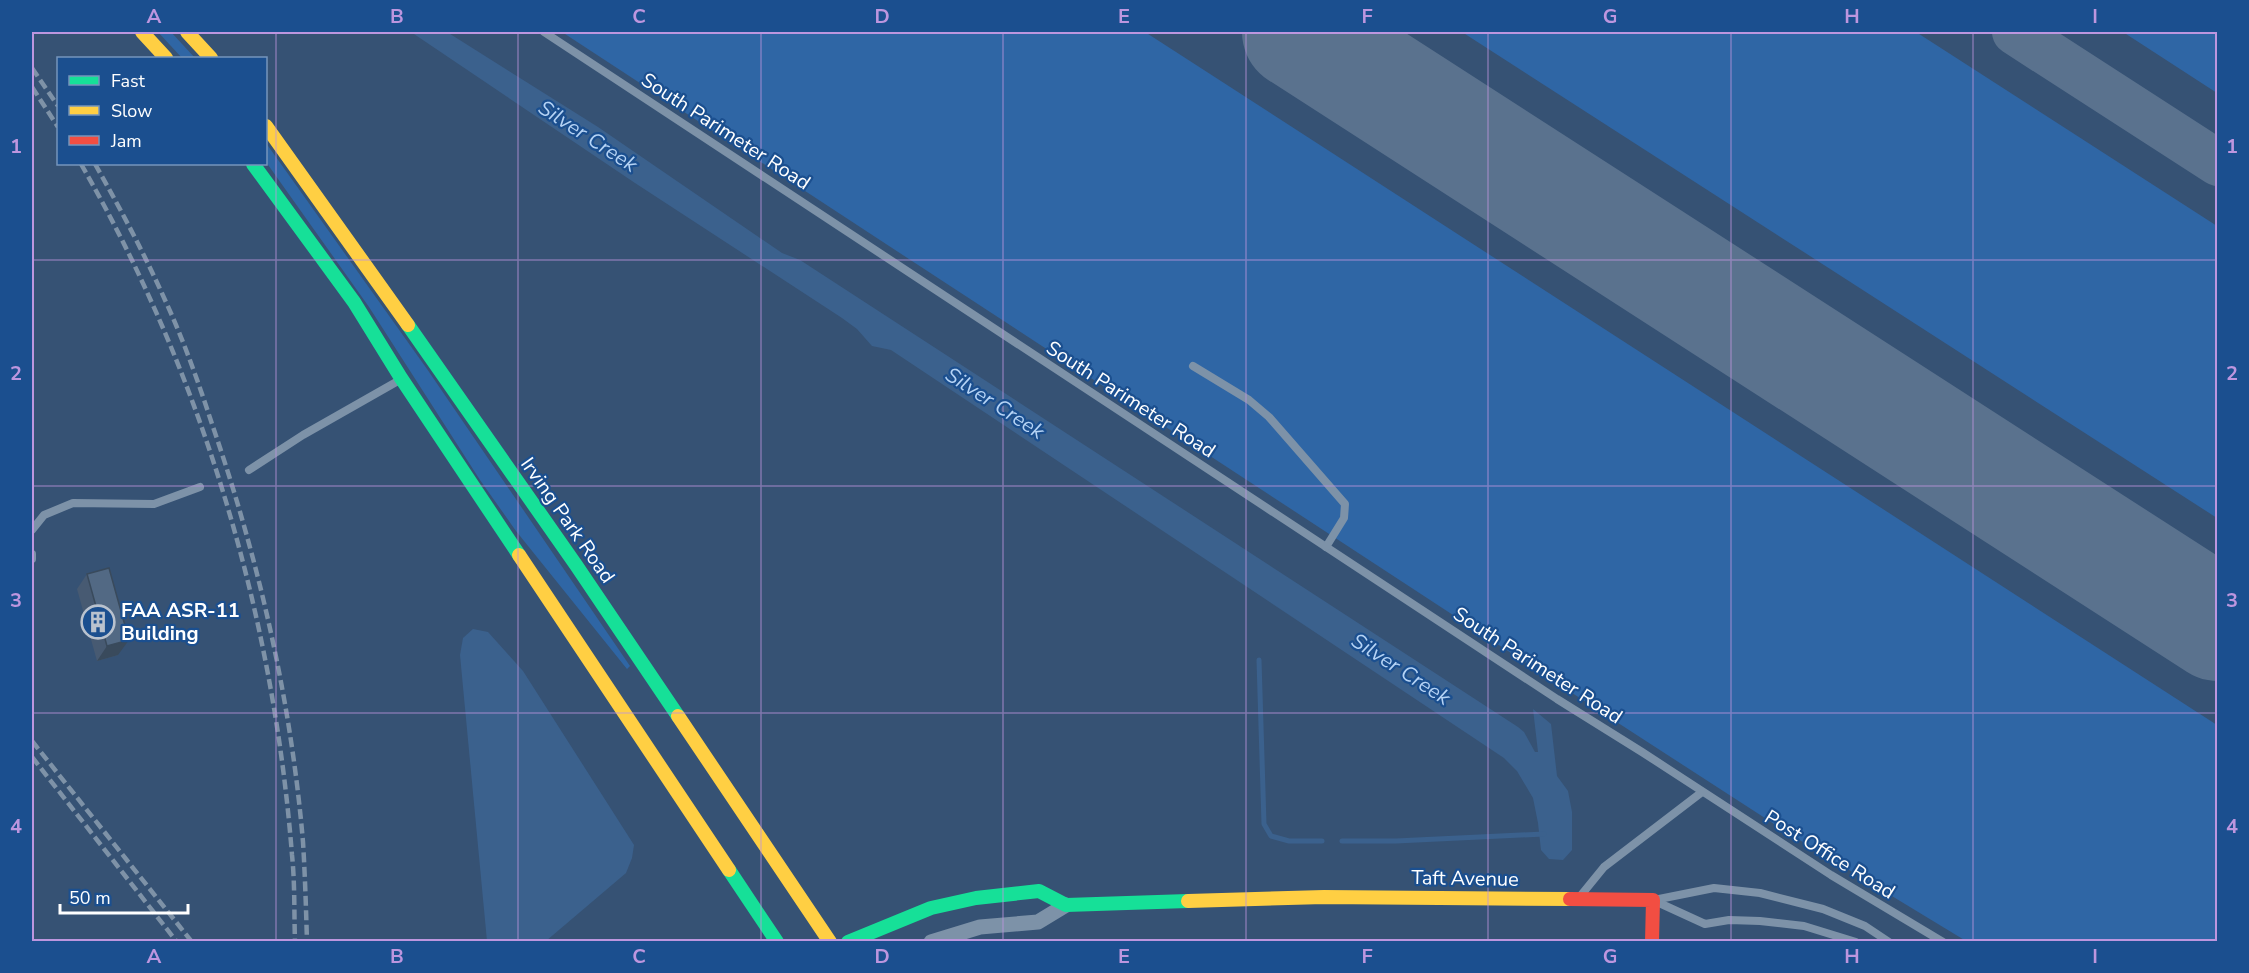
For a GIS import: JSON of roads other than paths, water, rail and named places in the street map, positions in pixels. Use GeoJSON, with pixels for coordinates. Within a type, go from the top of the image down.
{"type":"FeatureCollection","features":[{"type":"Feature","properties":{"kind":"main road"},"geometry":{"type":"LineString","coordinates":[[142,32],[164,57]]}},
{"type":"Feature","properties":{"kind":"main road"},"geometry":{"type":"LineString","coordinates":[[187,32],[210,57]]}},
{"type":"Feature","properties":{"kind":"main road","name":"Irving Park Road"},"geometry":{"type":"LineString","coordinates":[[267,127],[550,527],[830,942]]}},
{"type":"Feature","properties":{"kind":"main road"},"geometry":{"type":"LineString","coordinates":[[254,165],[354,302],[402,378],[777,942]]}},
{"type":"Feature","properties":{"kind":"main road","name":"Taft Avenue"},"geometry":{"type":"LineString","coordinates":[[848,942],[931,908],[976,898],[1039,891],[1066,905],[1324,897],[1653,900]]}},
{"type":"Feature","properties":{"kind":"main road"},"geometry":{"type":"LineString","coordinates":[[1652,942],[1653,900]]}},
{"type":"Feature","properties":{"kind":"street","name":"Taft Avenue"},"geometry":{"type":"LineString","coordinates":[[931,942],[980,927],[1038,922],[1066,905]]}},
{"type":"Feature","properties":{"kind":"lane","name":"South Parimeter Road"},"geometry":{"type":"LineString","coordinates":[[544,32],[1557,699],[1702,792]]}},
{"type":"Feature","properties":{"kind":"lane"},"geometry":{"type":"LineString","coordinates":[[1193,366],[1249,400],[1269,417],[1345,504],[1344,518],[1326,546]]}},
{"type":"Feature","properties":{"kind":"lane"},"geometry":{"type":"LineString","coordinates":[[249,470],[303,435],[402,378]]}},
{"type":"Feature","properties":{"kind":"lane"},"geometry":{"type":"LineString","coordinates":[[32,530],[44,515],[73,503],[154,504],[200,487]]}},
{"type":"Feature","properties":{"kind":"lane"},"geometry":{"type":"LineString","coordinates":[[32,554],[32,559]]}},
{"type":"Feature","properties":{"kind":"lane"},"geometry":{"type":"LineString","coordinates":[[1578,900],[1604,867],[1702,792]]}},
{"type":"Feature","properties":{"kind":"lane","name":"Post Office Road"},"geometry":{"type":"LineString","coordinates":[[1702,792],[1831,876],[1942,942]]}},
{"type":"Feature","properties":{"kind":"lane"},"geometry":{"type":"LineString","coordinates":[[1653,900],[1714,888],[1760,893],[1823,909],[1864,926],[1889,942]]}},
{"type":"Feature","properties":{"kind":"lane","name":"Taft Avenue"},"geometry":{"type":"LineString","coordinates":[[1653,900],[1705,924],[1729,920],[1804,926],[1857,942]]}},
{"type":"Feature","properties":{"kind":"water","name":"Silver Creek"},"geometry":{"type":"Polygon","coordinates":[[[411,32],[447,32],[598,127],[782,253],[800,260],[1518,727],[1524,732],[1535,752],[1538,752],[1533,709],[1551,724],[1557,776],[1568,791],[1572,812],[1572,850],[1563,860],[1549,859],[1541,850],[1533,798],[1517,771],[1504,758],[891,350],[872,346],[857,329],[842,318],[635,183],[411,32]]]}},
{"type":"Feature","properties":{"kind":"water"},"geometry":{"type":"Polygon","coordinates":[[[473,629],[488,632],[523,671],[634,845],[626,873],[546,941],[487,941],[460,655],[463,638],[473,629]]]}},
{"type":"Feature","properties":{"kind":"waterway"},"geometry":{"type":"LineString","coordinates":[[1259,660],[1264,824],[1271,836],[1289,841],[1322,841]]}},
{"type":"Feature","properties":{"kind":"waterway"},"geometry":{"type":"LineString","coordinates":[[1342,841],[1396,841],[1544,834]]}},
{"type":"Feature","properties":{"kind":"railway"},"geometry":{"type":"LineString","coordinates":[[32,68],[57,105]]}},
{"type":"Feature","properties":{"kind":"railway"},"geometry":{"type":"LineString","coordinates":[[32,87],[57,125]]}},
{"type":"Feature","properties":{"kind":"railway"},"geometry":{"type":"LineString","coordinates":[[82,165],[124,244],[162,327],[196,411],[225,498],[249,585],[268,674],[282,764],[293,866],[295,942]]}},
{"type":"Feature","properties":{"kind":"railway"},"geometry":{"type":"LineString","coordinates":[[96,165],[123,214],[179,331],[230,478],[259,580],[281,684],[298,789],[303,842],[307,942]]}},
{"type":"Feature","properties":{"kind":"railway"},"geometry":{"type":"LineString","coordinates":[[32,741],[192,942]]}},
{"type":"Feature","properties":{"kind":"railway"},"geometry":{"type":"LineString","coordinates":[[32,757],[177,942]]}},
{"type":"Feature","properties":{"kind":"place","name":"FAA ASR-11 Building"},"geometry":{"type":"Point","coordinates":[98,622]}}]}
